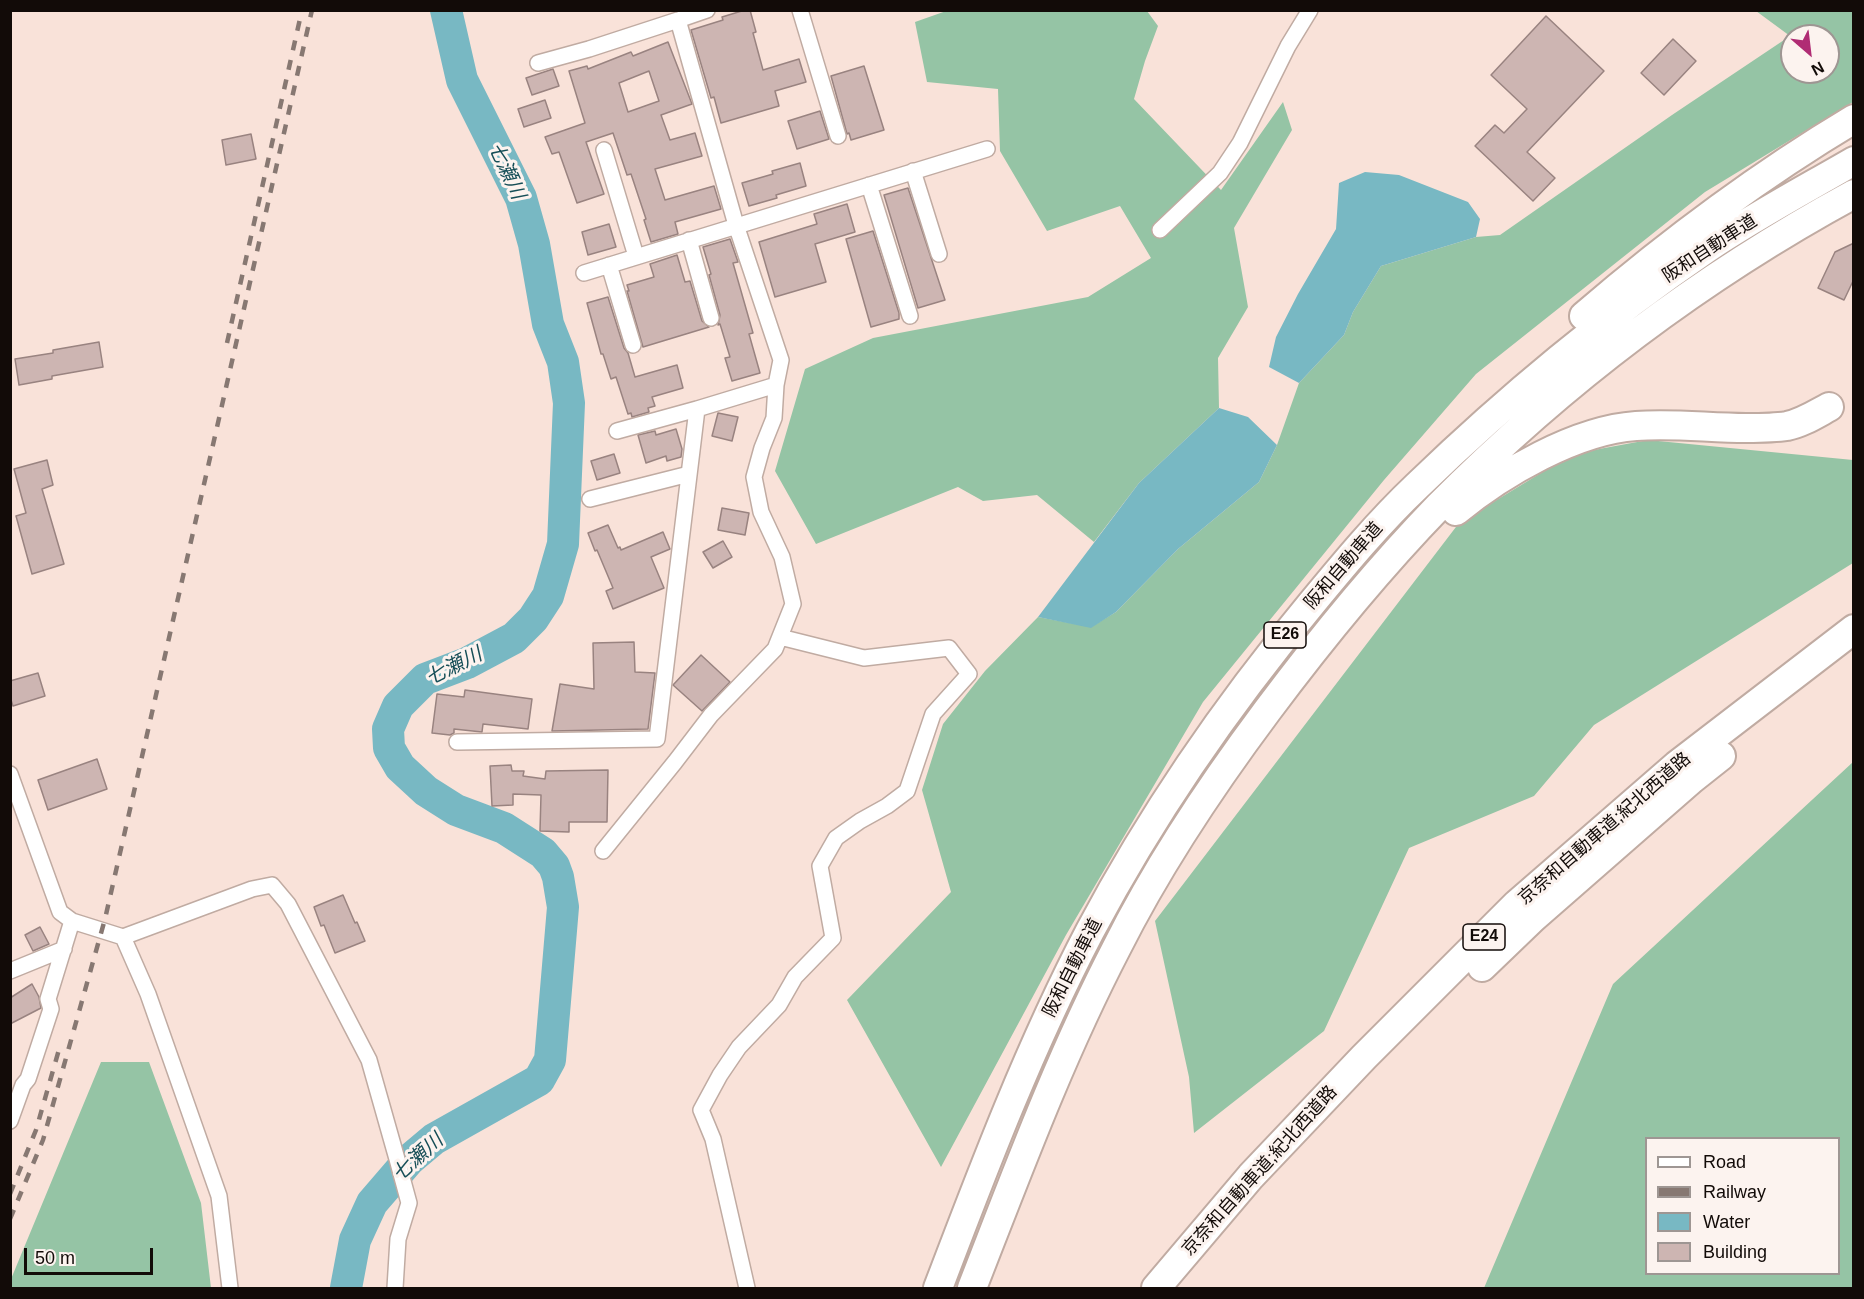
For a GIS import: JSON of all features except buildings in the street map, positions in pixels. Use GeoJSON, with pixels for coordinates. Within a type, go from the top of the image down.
{"type":"FeatureCollection","features":[{"type":"Feature","properties":{"kind":"highway"},"geometry":{"type":"LineString","coordinates":[[1414,488],[1480,410],[1634,273],[1748,186],[1854,119]]}},
{"type":"Feature","properties":{"kind":"highway","name":"阪和自動車道"},"geometry":{"type":"LineString","coordinates":[[938,1288],[1011,1099],[1091,930],[1139,845],[1207,739],[1274,649],[1348,559],[1414,488],[1557,359],[1709,247],[1794,195],[1854,162]]}},
{"type":"Feature","properties":{"kind":"highway","name":"阪和自動車道"},"geometry":{"type":"LineString","coordinates":[[972,1288],[1041,1111],[1076,1029],[1117,945],[1170,852],[1232,758],[1305,660],[1372,579],[1437,508],[1503,444],[1575,381],[1648,325],[1723,272],[1808,219],[1854,194]]}},
{"type":"Feature","properties":{"kind":"highway"},"geometry":{"type":"LineString","coordinates":[[1170,852],[1306,672],[1390,576],[1435,529],[1472,498],[1516,469],[1557,448],[1600,433],[1643,426],[1670,425],[1710,428],[1789,426],[1808,419],[1829,407]]}},
{"type":"Feature","properties":{"kind":"highway","name":"京奈和自動車道;紀北西道路"},"geometry":{"type":"LineString","coordinates":[[1156,1288],[1251,1176],[1364,1057],[1517,904],[1677,765],[1854,629]]}},
{"type":"Feature","properties":{"kind":"highway","name":"京奈和自動車道;紀北西道路"},"geometry":{"type":"LineString","coordinates":[[1180,1288],[1269,1186],[1378,1069],[1533,918],[1692,779],[1854,654]]}},
{"type":"Feature","properties":{"kind":"street"},"geometry":{"type":"LineString","coordinates":[[538,63],[589,49],[707,10]]}},
{"type":"Feature","properties":{"kind":"street"},"geometry":{"type":"LineString","coordinates":[[800,10],[838,136]]}},
{"type":"Feature","properties":{"kind":"street"},"geometry":{"type":"LineString","coordinates":[[1160,230],[1220,172],[1240,143],[1288,46],[1310,10]]}},
{"type":"Feature","properties":{"kind":"street"},"geometry":{"type":"LineString","coordinates":[[603,851],[711,715],[775,649],[793,604],[782,557],[761,512],[754,477],[774,418],[776,385],[782,360],[736,225],[678,20]]}},
{"type":"Feature","properties":{"kind":"street"},"geometry":{"type":"LineString","coordinates":[[584,273],[987,149]]}},
{"type":"Feature","properties":{"kind":"street"},"geometry":{"type":"LineString","coordinates":[[603,150],[636,256]]}},
{"type":"Feature","properties":{"kind":"street"},"geometry":{"type":"LineString","coordinates":[[913,171],[939,254]]}},
{"type":"Feature","properties":{"kind":"street"},"geometry":{"type":"LineString","coordinates":[[869,184],[910,316]]}},
{"type":"Feature","properties":{"kind":"street"},"geometry":{"type":"LineString","coordinates":[[689,240],[711,318]]}},
{"type":"Feature","properties":{"kind":"street"},"geometry":{"type":"LineString","coordinates":[[609,265],[633,345]]}},
{"type":"Feature","properties":{"kind":"street"},"geometry":{"type":"LineString","coordinates":[[617,431],[776,385]]}},
{"type":"Feature","properties":{"kind":"street"},"geometry":{"type":"LineString","coordinates":[[457,742],[657,739],[697,409]]}},
{"type":"Feature","properties":{"kind":"street"},"geometry":{"type":"LineString","coordinates":[[590,498],[689,474]]}},
{"type":"Feature","properties":{"kind":"street"},"geometry":{"type":"LineString","coordinates":[[747,1288],[713,1139],[701,1110],[720,1075],[740,1047],[779,1005],[795,977],[833,938],[820,866],[836,838],[907,791],[933,714],[969,674],[949,648],[864,658],[780,637]]}},
{"type":"Feature","properties":{"kind":"street"},"geometry":{"type":"LineString","coordinates":[[10,774],[60,912],[72,921],[123,937],[252,889],[272,885],[288,904],[369,1060],[397,1159],[409,1203],[398,1239],[395,1288]]}},
{"type":"Feature","properties":{"kind":"street"},"geometry":{"type":"LineString","coordinates":[[10,1121],[23,1085],[28,1079],[51,1009],[48,999],[72,921]]}},
{"type":"Feature","properties":{"kind":"street"},"geometry":{"type":"LineString","coordinates":[[123,937],[148,994],[219,1196],[230,1288]]}},
{"type":"Feature","properties":{"kind":"street"},"geometry":{"type":"LineString","coordinates":[[10,971],[64,949]]}},
{"type":"Feature","properties":{"kind":"green space"},"geometry":{"type":"Polygon","coordinates":[[[949,10],[1147,11],[1158,26],[1134,99],[1221,190],[1283,102],[1292,130],[1234,228],[1248,307],[1218,358],[1219,408],[1139,483],[1094,542],[1037,495],[983,501],[958,487],[816,544],[775,471],[805,369],[873,338],[1088,297],[1151,258],[1120,206],[1047,231],[1000,151],[998,89],[927,82],[915,22],[949,10]]]}},
{"type":"Feature","properties":{"kind":"green space"},"geometry":{"type":"Polygon","coordinates":[[[1756,11],[1853,11],[1853,102],[1705,192],[1476,374],[1384,480],[1203,702],[1066,935],[941,1167],[847,1000],[951,892],[922,790],[943,724],[985,671],[1038,617],[1091,627],[1116,612],[1178,549],[1259,482],[1277,445],[1299,383],[1344,335],[1353,312],[1381,266],[1476,237],[1500,235],[1780,43],[1780,84],[1840,84],[1840,24],[1780,24],[1780,29],[1756,11]]]}},
{"type":"Feature","properties":{"kind":"green space"},"geometry":{"type":"Polygon","coordinates":[[[1648,440],[1853,460],[1853,563],[1594,725],[1534,796],[1409,848],[1324,1031],[1194,1133],[1189,1077],[1155,921],[1459,523],[1572,454],[1648,440]]]}},
{"type":"Feature","properties":{"kind":"green space"},"geometry":{"type":"Polygon","coordinates":[[[1853,762],[1853,1288],[1484,1288],[1613,984],[1853,762]]]}},
{"type":"Feature","properties":{"kind":"green space"},"geometry":{"type":"Polygon","coordinates":[[[101,1062],[149,1062],[201,1203],[211,1288],[11,1288],[11,1279],[101,1062]]]}},
{"type":"Feature","properties":{"kind":"water"},"geometry":{"type":"Polygon","coordinates":[[[1365,172],[1399,175],[1468,202],[1480,219],[1476,237],[1381,266],[1353,312],[1344,335],[1299,383],[1269,367],[1276,337],[1336,229],[1339,183],[1365,172]]]}},
{"type":"Feature","properties":{"kind":"water"},"geometry":{"type":"Polygon","coordinates":[[[1219,408],[1248,417],[1277,445],[1259,482],[1178,549],[1116,612],[1091,628],[1038,617],[1139,483],[1219,408]]]}},
{"type":"Feature","properties":{"kind":"waterway","name":"七瀬川"},"geometry":{"type":"LineString","coordinates":[[346,1288],[355,1240],[372,1203],[409,1160],[434,1139],[539,1080],[550,1060],[563,907],[554,866],[543,853],[504,828],[456,810],[426,791],[400,767],[389,748],[388,729],[398,706],[425,679],[467,663],[514,638],[533,619],[548,596],[563,544],[569,403],[563,362],[548,324],[534,244],[521,198],[462,80],[446,10]]}},
{"type":"Feature","properties":{"kind":"railway"},"geometry":{"type":"LineString","coordinates":[[227,343],[302,10]]}},
{"type":"Feature","properties":{"kind":"railway"},"geometry":{"type":"LineString","coordinates":[[10,1219],[43,1140],[105,919],[312,10]]}},
{"type":"Feature","properties":{"kind":"railway"},"geometry":{"type":"LineString","coordinates":[[10,1194],[36,1130],[60,1046]]}}]}
